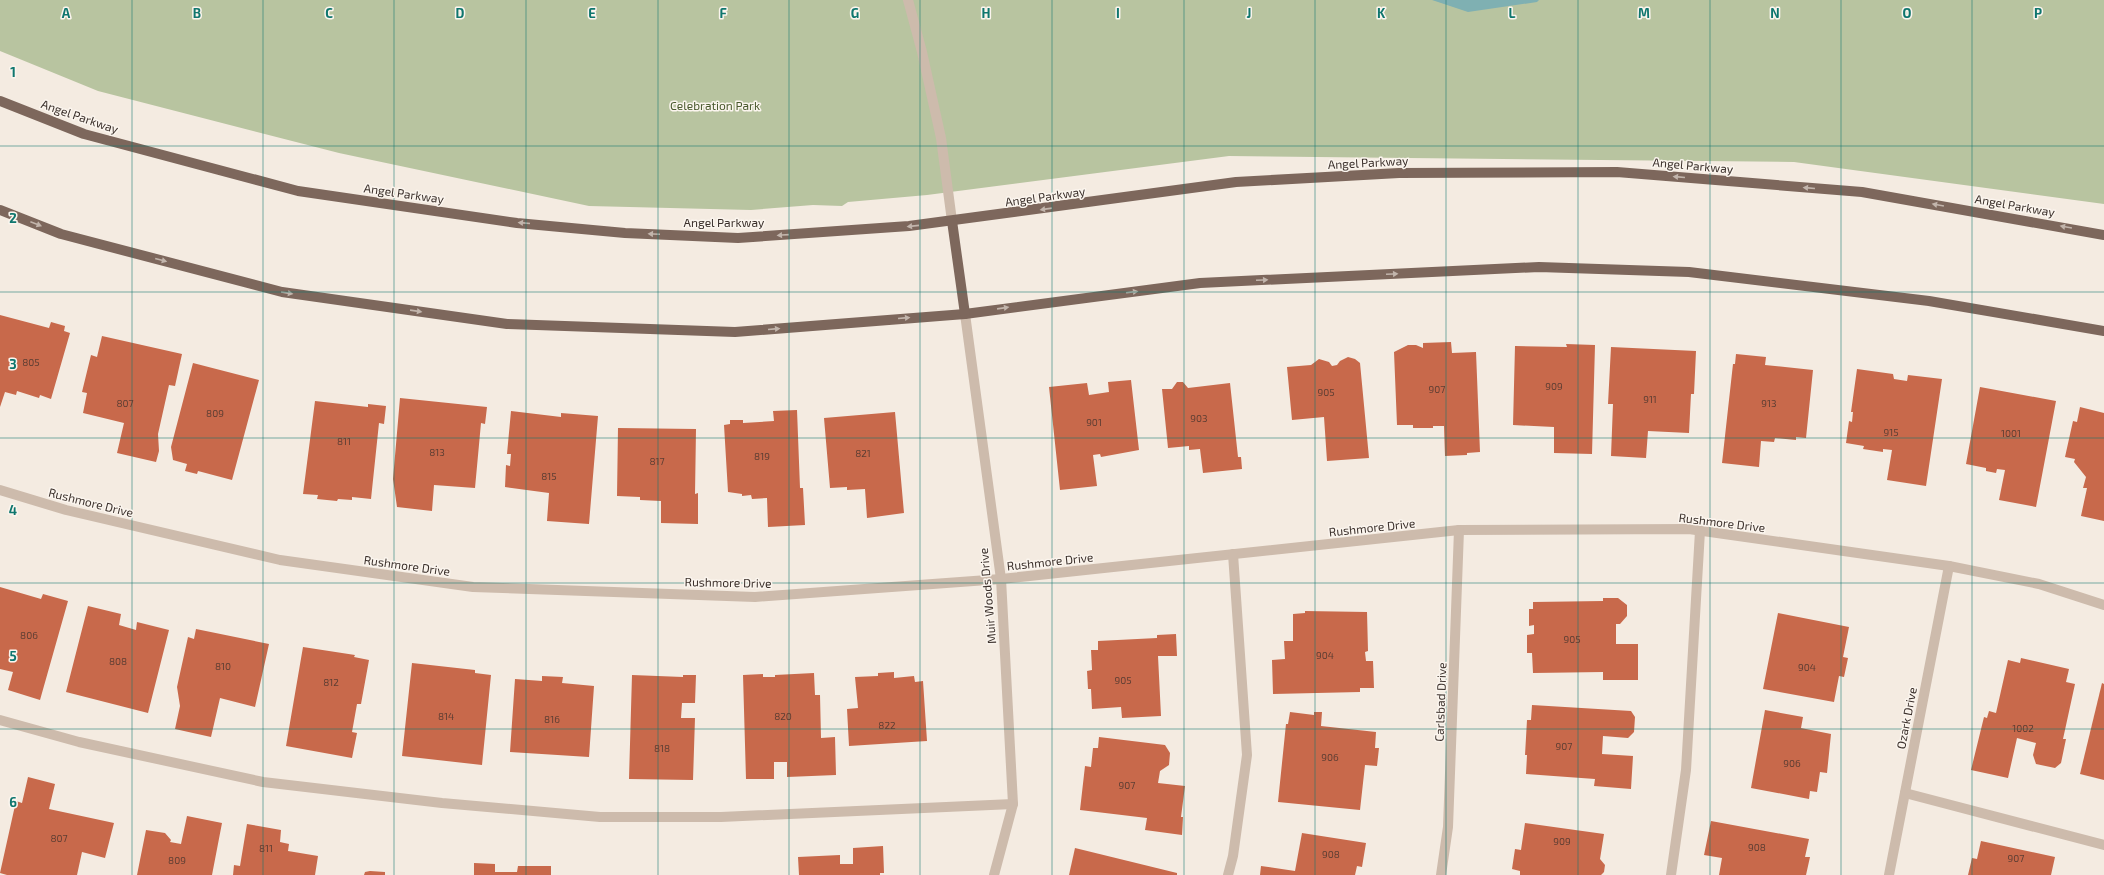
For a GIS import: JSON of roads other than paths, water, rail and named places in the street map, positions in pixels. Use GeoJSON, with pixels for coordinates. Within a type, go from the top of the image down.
{"type":"FeatureCollection","features":[{"type":"Feature","properties":{"kind":"main road","name":"Angel Parkway"},"geometry":{"type":"LineString","coordinates":[[0,101],[84,134],[298,190],[517,223],[625,233],[738,238],[909,226],[1236,182],[1399,173],[1617,172],[1862,192],[2104,235]]}},
{"type":"Feature","properties":{"kind":"main road"},"geometry":{"type":"LineString","coordinates":[[0,210],[61,234],[282,292],[507,324],[735,332],[965,314],[1200,283],[1539,267],[1689,272],[1929,301],[2104,331]]}},
{"type":"Feature","properties":{"kind":"main road"},"geometry":{"type":"LineString","coordinates":[[952,221],[965,314]]}},
{"type":"Feature","properties":{"kind":"street"},"geometry":{"type":"LineString","coordinates":[[908,0],[922,52],[941,138],[952,221]]}},
{"type":"Feature","properties":{"kind":"street","name":"Muir Woods Drive"},"geometry":{"type":"LineString","coordinates":[[965,314],[1001,579],[1013,804],[994,875]]}},
{"type":"Feature","properties":{"kind":"street","name":"Rushmore Drive"},"geometry":{"type":"LineString","coordinates":[[0,490],[66,510],[280,560],[473,587],[755,597],[1001,579],[1459,530],[1690,529],[1949,566],[2040,584],[2104,605]]}},
{"type":"Feature","properties":{"kind":"street","name":"Carlsbad Drive"},"geometry":{"type":"LineString","coordinates":[[1441,875],[1448,827],[1459,530]]}},
{"type":"Feature","properties":{"kind":"street"},"geometry":{"type":"LineString","coordinates":[[1671,875],[1686,770],[1700,531]]}},
{"type":"Feature","properties":{"kind":"street"},"geometry":{"type":"LineString","coordinates":[[1228,875],[1233,856],[1247,755],[1233,554]]}},
{"type":"Feature","properties":{"kind":"street","name":"Ozark Drive"},"geometry":{"type":"LineString","coordinates":[[1889,875],[1949,566]]}},
{"type":"Feature","properties":{"kind":"street"},"geometry":{"type":"LineString","coordinates":[[0,720],[79,742],[263,782],[442,803],[600,817],[721,817],[1013,804]]}},
{"type":"Feature","properties":{"kind":"street"},"geometry":{"type":"LineString","coordinates":[[1905,793],[2104,845]]}},
{"type":"Feature","properties":{"kind":"water"},"geometry":{"type":"Polygon","coordinates":[[[1432,0],[1539,0],[1537,2],[1468,12],[1432,0]]]}},
{"type":"Feature","properties":{"kind":"park label","name":"Celebration Park"},"geometry":{"type":"Point","coordinates":[715,105]}}]}
